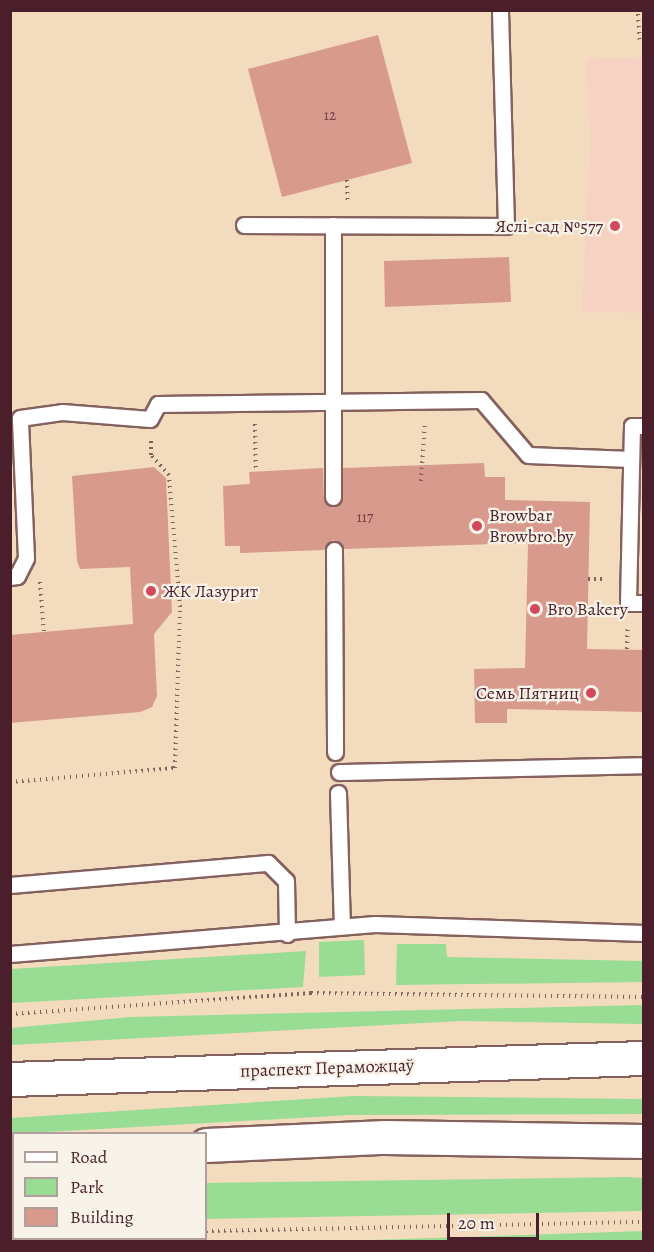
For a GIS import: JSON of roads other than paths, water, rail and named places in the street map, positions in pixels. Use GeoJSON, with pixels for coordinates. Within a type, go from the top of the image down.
{"type":"FeatureCollection","features":[{"type":"Feature","properties":{"kind":"main road","name":"праспект Пераможцаў"},"geometry":{"type":"LineString","coordinates":[[10,1079],[644,1058]]}},
{"type":"Feature","properties":{"kind":"main road"},"geometry":{"type":"LineString","coordinates":[[207,1145],[385,1137],[639,1143]]}},
{"type":"Feature","properties":{"kind":"lane"},"geometry":{"type":"LineString","coordinates":[[244,225],[506,226],[500,10]]}},
{"type":"Feature","properties":{"kind":"lane"},"geometry":{"type":"LineString","coordinates":[[333,225],[336,358],[329,401],[333,497]]}},
{"type":"Feature","properties":{"kind":"lane"},"geometry":{"type":"LineString","coordinates":[[14,576],[26,558],[16,487],[15,415],[62,412],[150,419],[158,404],[481,400],[528,455],[631,459]]}},
{"type":"Feature","properties":{"kind":"lane"},"geometry":{"type":"LineString","coordinates":[[644,426],[632,426],[628,603],[644,603]]}},
{"type":"Feature","properties":{"kind":"lane"},"geometry":{"type":"LineString","coordinates":[[334,549],[335,752]]}},
{"type":"Feature","properties":{"kind":"lane"},"geometry":{"type":"LineString","coordinates":[[339,772],[644,765]]}},
{"type":"Feature","properties":{"kind":"lane"},"geometry":{"type":"LineString","coordinates":[[338,793],[342,926]]}},
{"type":"Feature","properties":{"kind":"lane"},"geometry":{"type":"LineString","coordinates":[[10,885],[268,863],[286,880],[287,934]]}},
{"type":"Feature","properties":{"kind":"lane"},"geometry":{"type":"LineString","coordinates":[[10,954],[287,934],[342,926],[644,933]]}},
{"type":"Feature","properties":{"kind":"place","name":"Яслі-сад №577"},"geometry":{"type":"Point","coordinates":[615,226]}},
{"type":"Feature","properties":{"kind":"place","name":"Browbar Browbro.by"},"geometry":{"type":"Point","coordinates":[477,526]}},
{"type":"Feature","properties":{"kind":"place","name":"ЖК Лазурит"},"geometry":{"type":"Point","coordinates":[151,591]}},
{"type":"Feature","properties":{"kind":"place","name":"Bro Bakery"},"geometry":{"type":"Point","coordinates":[535,609]}},
{"type":"Feature","properties":{"kind":"place","name":"Семь Пятниц"},"geometry":{"type":"Point","coordinates":[591,693]}}]}
